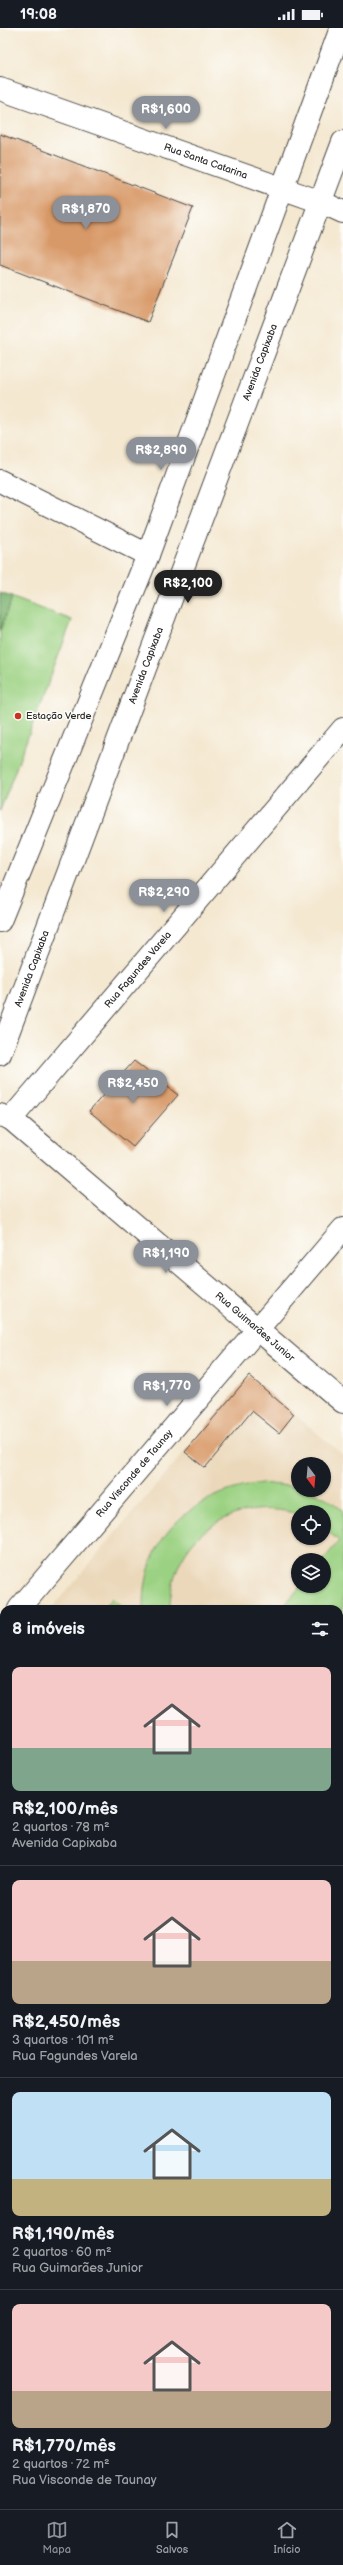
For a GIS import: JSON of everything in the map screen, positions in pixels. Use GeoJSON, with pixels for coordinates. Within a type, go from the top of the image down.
{"type":"FeatureCollection","features":[{"type":"Feature","properties":{"kind":"street"},"geometry":{"type":"LineString","coordinates":[[0,921],[148,555],[341,28]]}},
{"type":"Feature","properties":{"kind":"street","name":"Rua Santa Catarina"},"geometry":{"type":"LineString","coordinates":[[0,89],[321,202],[343,212]]}},
{"type":"Feature","properties":{"kind":"street","name":"Avenida Capixaba"},"geometry":{"type":"LineString","coordinates":[[0,1054],[343,142]]}},
{"type":"Feature","properties":{"kind":"street"},"geometry":{"type":"LineString","coordinates":[[0,481],[148,555]]}},
{"type":"Feature","properties":{"kind":"street","name":"Rua Fagundes Varela"},"geometry":{"type":"LineString","coordinates":[[5,1117],[343,729]]}},
{"type":"Feature","properties":{"kind":"street","name":"Rua Guimarães Junior"},"geometry":{"type":"LineString","coordinates":[[5,1117],[343,1402]]}},
{"type":"Feature","properties":{"kind":"street","name":"Rua Visconde de Taunay"},"geometry":{"type":"LineString","coordinates":[[22,1605],[256,1329],[343,1229]]}},
{"type":"Feature","properties":{"kind":"shaded area"},"geometry":{"type":"Polygon","coordinates":[[[249,1376],[343,1455],[343,1605],[54,1605],[249,1376]]]}},
{"type":"Feature","properties":{"kind":"green space","name":"Estação Verde"},"geometry":{"type":"Polygon","coordinates":[[[0,593],[72,620],[0,811],[0,593]]]}},
{"type":"Feature","properties":{"kind":"green space"},"geometry":{"type":"Polygon","coordinates":[[[0,593],[12,597],[0,631],[0,593]]]}},
{"type":"Feature","properties":{"kind":"green space"},"geometry":{"type":"Polygon","coordinates":[[[261,1483],[291,1486],[291,1497],[324,1497],[343,1511],[343,1605],[284,1605],[295,1593],[331,1593],[331,1553],[329,1553],[339,1541],[331,1534],[331,1505],[291,1505],[291,1513],[273,1510],[250,1511],[228,1517],[209,1528],[193,1543],[181,1562],[173,1584],[170,1605],[144,1605],[146,1583],[152,1560],[162,1540],[176,1522],[193,1508],[213,1497],[236,1489],[261,1483]]]}},
{"type":"Feature","properties":{"kind":"green space"},"geometry":{"type":"Polygon","coordinates":[[[112,1598],[120,1605],[106,1605],[112,1598]]]}},
{"type":"Feature","properties":{"kind":"building"},"geometry":{"type":"Polygon","coordinates":[[[0,134],[193,208],[148,322],[0,265],[0,134]]]}},
{"type":"Feature","properties":{"kind":"building"},"geometry":{"type":"Polygon","coordinates":[[[134,1061],[178,1095],[133,1147],[89,1111],[134,1061]]]}},
{"type":"Feature","properties":{"kind":"building"},"geometry":{"type":"Polygon","coordinates":[[[249,1376],[294,1414],[279,1433],[252,1411],[205,1468],[185,1452],[249,1376]]]}},
{"type":"Feature","properties":{"kind":"place","name":"Estação Verde"},"geometry":{"type":"Point","coordinates":[18,716]}}]}
